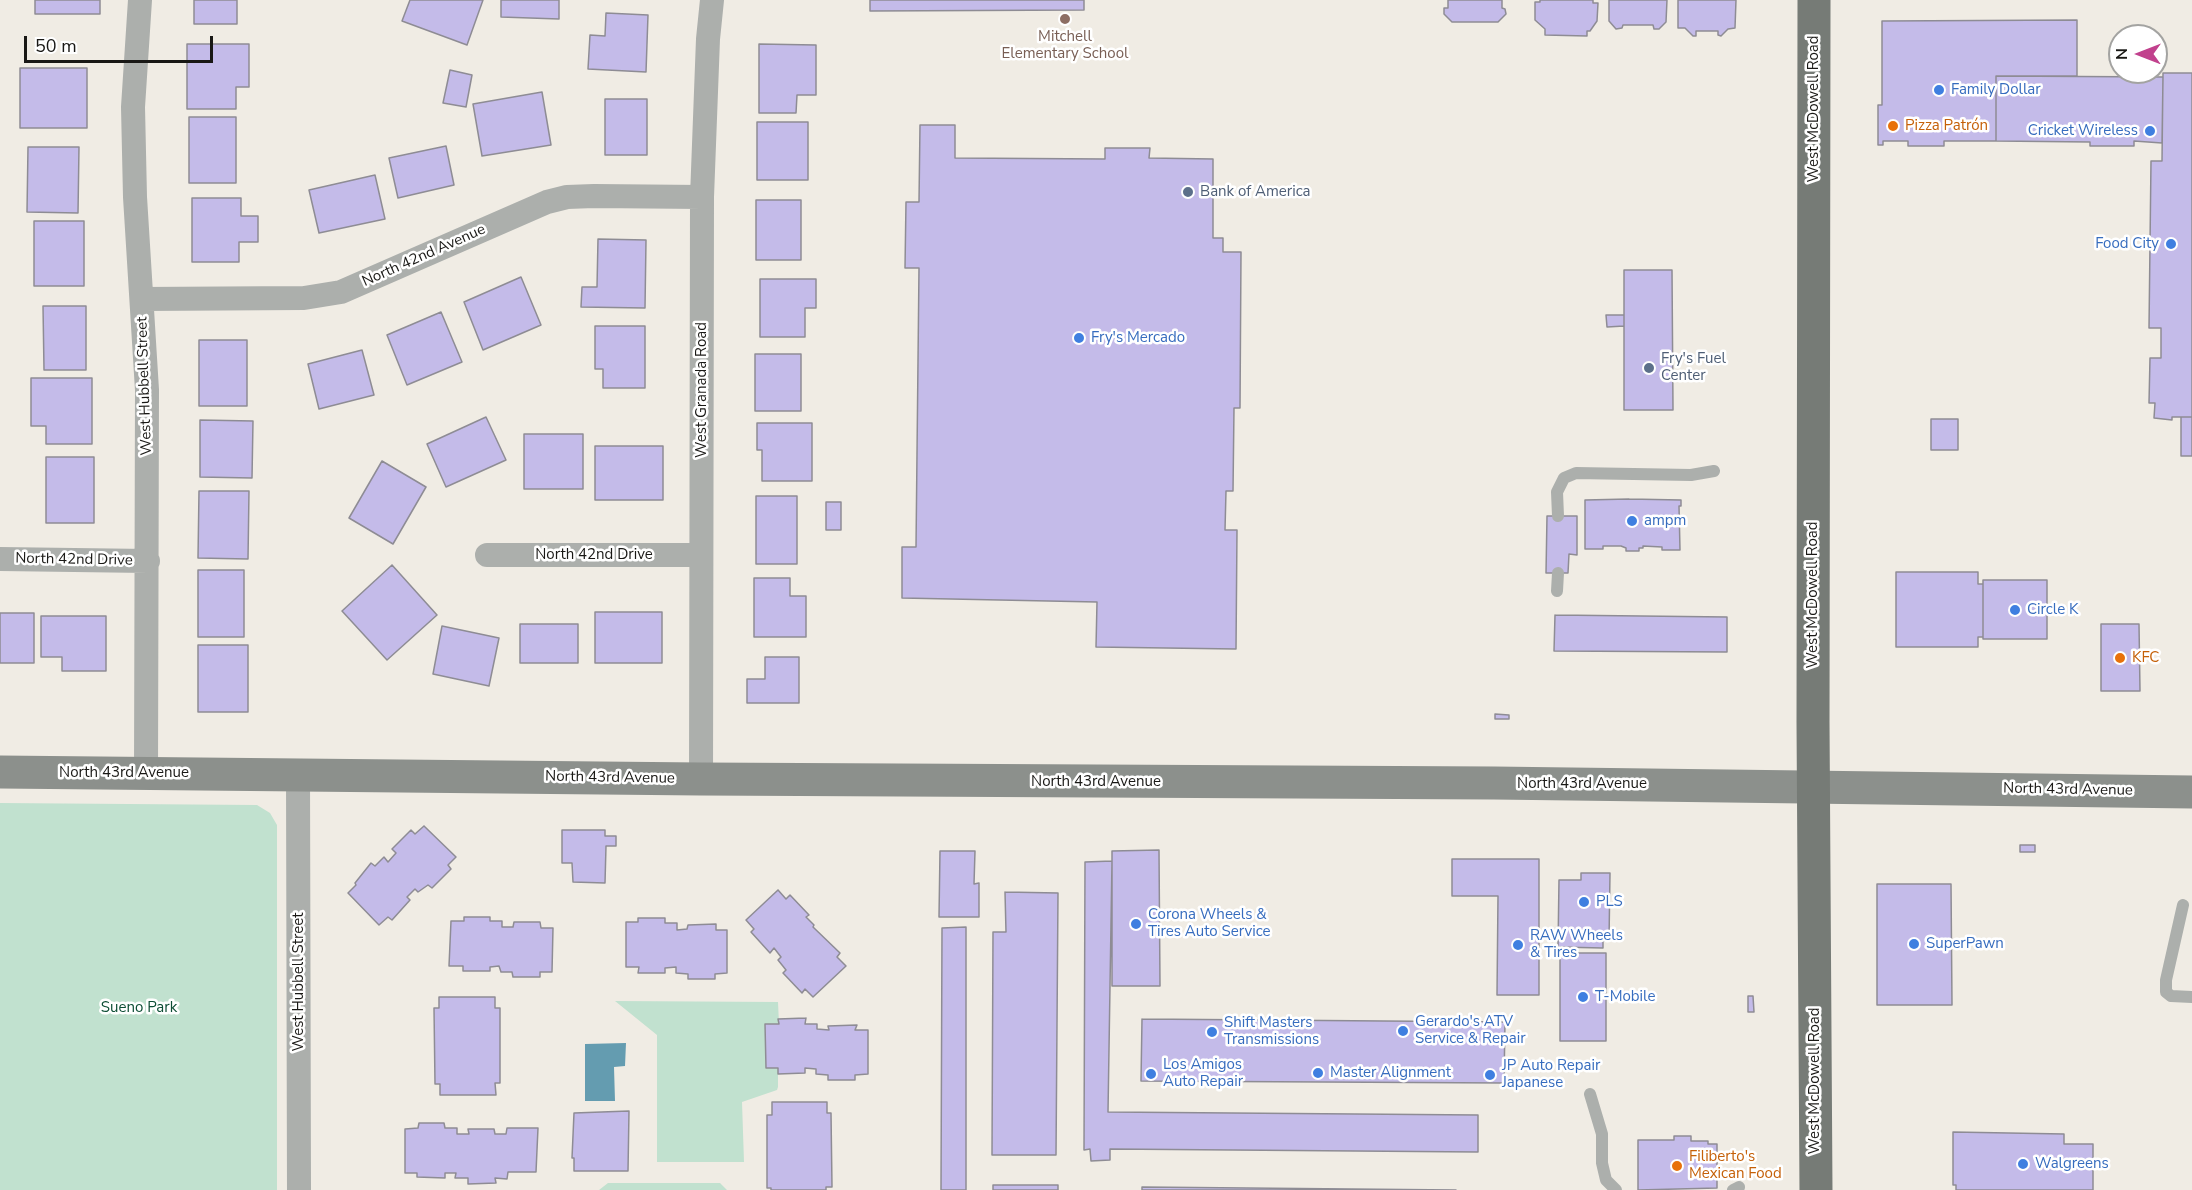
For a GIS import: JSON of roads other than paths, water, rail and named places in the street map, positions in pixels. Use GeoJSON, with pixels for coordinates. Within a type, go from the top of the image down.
{"type":"FeatureCollection","features":[{"type":"Feature","properties":{"kind":"main road","name":"West McDowell Road"},"geometry":{"type":"LineString","coordinates":[[1814,0],[1813,786],[1816,1190]]}},
{"type":"Feature","properties":{"kind":"main road","name":"North 43rd Avenue"},"geometry":{"type":"LineString","coordinates":[[0,772],[1813,786],[2192,792]]}},
{"type":"Feature","properties":{"kind":"street","name":"West Hubbell Street"},"geometry":{"type":"LineString","coordinates":[[140,0],[133,107],[135,197],[147,390],[146,773]]}},
{"type":"Feature","properties":{"kind":"street","name":"West Granada Road"},"geometry":{"type":"LineString","coordinates":[[701,779],[702,197],[708,39],[712,0]]}},
{"type":"Feature","properties":{"kind":"street","name":"North 42nd Avenue"},"geometry":{"type":"LineString","coordinates":[[142,299],[304,298],[341,292],[547,202],[567,197],[585,196],[702,197]]}},
{"type":"Feature","properties":{"kind":"street","name":"North 42nd Drive"},"geometry":{"type":"LineString","coordinates":[[487,555],[701,555]]}},
{"type":"Feature","properties":{"kind":"street","name":"North 42nd Drive"},"geometry":{"type":"LineString","coordinates":[[0,559],[148,561]]}},
{"type":"Feature","properties":{"kind":"street","name":"West Hubbell Street"},"geometry":{"type":"LineString","coordinates":[[298,774],[299,1190]]}},
{"type":"Feature","properties":{"kind":"lane"},"geometry":{"type":"LineString","coordinates":[[1558,516],[1557,492],[1564,478],[1576,473],[1691,474],[1714,471]]}},
{"type":"Feature","properties":{"kind":"lane"},"geometry":{"type":"LineString","coordinates":[[1557,591],[1558,573]]}},
{"type":"Feature","properties":{"kind":"lane"},"geometry":{"type":"LineString","coordinates":[[2183,905],[2166,980],[2166,992],[2171,996],[2192,997]]}},
{"type":"Feature","properties":{"kind":"lane"},"geometry":{"type":"LineString","coordinates":[[1590,1094],[1602,1134],[1602,1163],[1606,1180],[1616,1190]]}},
{"type":"Feature","properties":{"kind":"water"},"geometry":{"type":"Polygon","coordinates":[[[626,1043],[625,1066],[614,1067],[615,1101],[585,1101],[585,1044],[626,1043]]]}},
{"type":"Feature","properties":{"kind":"place","name":"Mitchell Elementary School"},"geometry":{"type":"Point","coordinates":[1065,19]}},
{"type":"Feature","properties":{"kind":"place","name":"Family Dollar"},"geometry":{"type":"Point","coordinates":[1939,90]}},
{"type":"Feature","properties":{"kind":"place","name":"Pizza Patrón"},"geometry":{"type":"Point","coordinates":[1893,126]}},
{"type":"Feature","properties":{"kind":"place","name":"Cricket Wireless"},"geometry":{"type":"Point","coordinates":[2150,131]}},
{"type":"Feature","properties":{"kind":"place","name":"Bank of America"},"geometry":{"type":"Point","coordinates":[1188,192]}},
{"type":"Feature","properties":{"kind":"place","name":"Food City"},"geometry":{"type":"Point","coordinates":[2171,244]}},
{"type":"Feature","properties":{"kind":"place","name":"Fry's Mercado"},"geometry":{"type":"Point","coordinates":[1079,338]}},
{"type":"Feature","properties":{"kind":"place","name":"Fry's Fuel Center"},"geometry":{"type":"Point","coordinates":[1649,368]}},
{"type":"Feature","properties":{"kind":"place","name":"ampm"},"geometry":{"type":"Point","coordinates":[1632,521]}},
{"type":"Feature","properties":{"kind":"place","name":"Circle K"},"geometry":{"type":"Point","coordinates":[2015,610]}},
{"type":"Feature","properties":{"kind":"place","name":"KFC"},"geometry":{"type":"Point","coordinates":[2120,658]}},
{"type":"Feature","properties":{"kind":"place","name":"PLS"},"geometry":{"type":"Point","coordinates":[1584,902]}},
{"type":"Feature","properties":{"kind":"place","name":"Corona Wheels & Tires Auto Service"},"geometry":{"type":"Point","coordinates":[1136,924]}},
{"type":"Feature","properties":{"kind":"place","name":"SuperPawn"},"geometry":{"type":"Point","coordinates":[1914,944]}},
{"type":"Feature","properties":{"kind":"place","name":"RAW Wheels & Tires"},"geometry":{"type":"Point","coordinates":[1518,945]}},
{"type":"Feature","properties":{"kind":"place","name":"T-Mobile"},"geometry":{"type":"Point","coordinates":[1583,997]}},
{"type":"Feature","properties":{"kind":"place","name":"Gerardo's ATV Service & Repair"},"geometry":{"type":"Point","coordinates":[1403,1031]}},
{"type":"Feature","properties":{"kind":"place","name":"Shift Masters Transmissions"},"geometry":{"type":"Point","coordinates":[1212,1032]}},
{"type":"Feature","properties":{"kind":"place","name":"Master Alignment"},"geometry":{"type":"Point","coordinates":[1318,1073]}},
{"type":"Feature","properties":{"kind":"place","name":"Los Amigos Auto Repair"},"geometry":{"type":"Point","coordinates":[1151,1074]}},
{"type":"Feature","properties":{"kind":"place","name":"JP Auto Repair Japanese"},"geometry":{"type":"Point","coordinates":[1490,1075]}},
{"type":"Feature","properties":{"kind":"place","name":"Walgreens"},"geometry":{"type":"Point","coordinates":[2023,1164]}},
{"type":"Feature","properties":{"kind":"place","name":"Filiberto's Mexican Food"},"geometry":{"type":"Point","coordinates":[1677,1166]}},
{"type":"Feature","properties":{"kind":"park label","name":"Sueno Park"},"geometry":{"type":"Point","coordinates":[139,1008]}}]}
